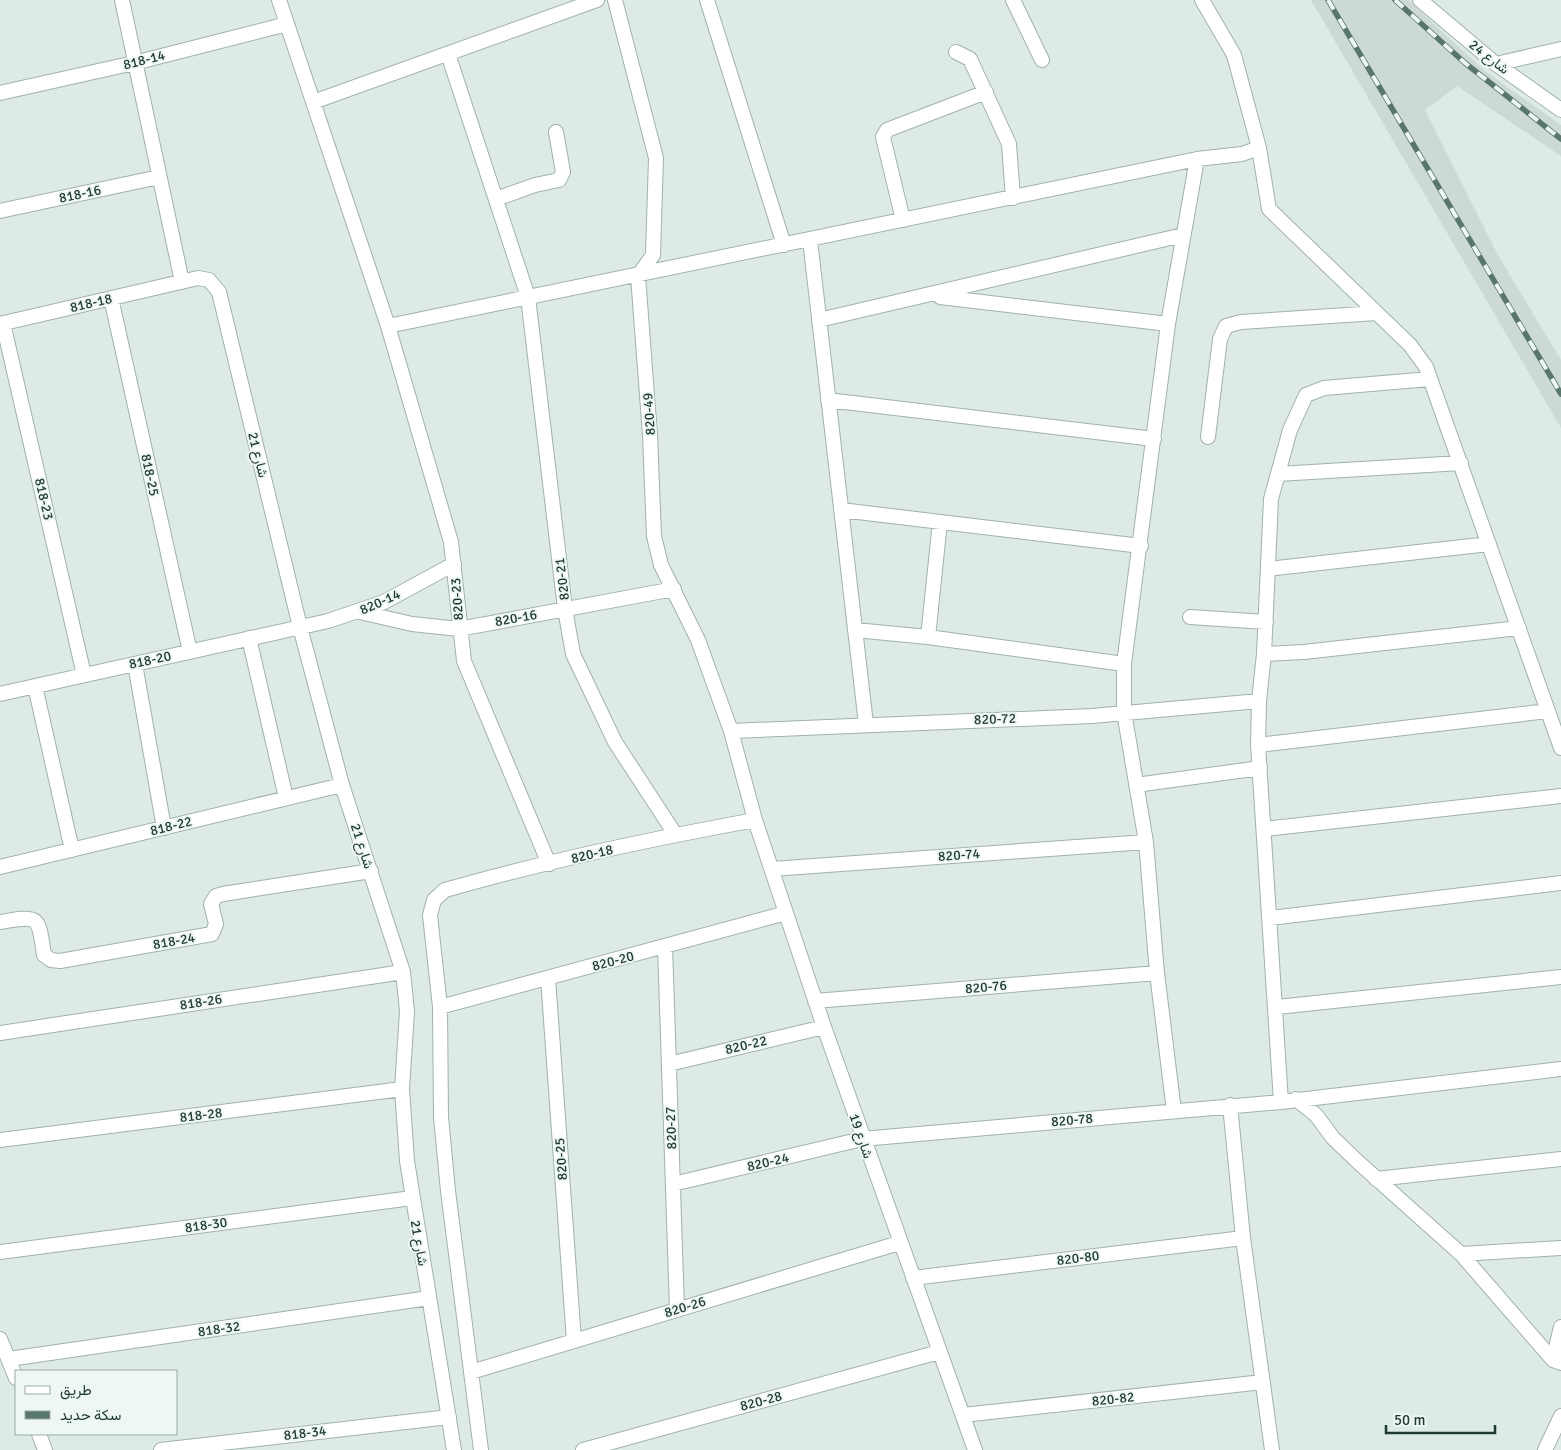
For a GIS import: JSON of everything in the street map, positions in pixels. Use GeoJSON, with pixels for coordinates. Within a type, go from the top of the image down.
{"type":"FeatureCollection","features":[{"type":"Feature","properties":{"kind":"street"},"geometry":{"type":"LineString","coordinates":[[122,0],[182,282]]}},
{"type":"Feature","properties":{"kind":"street","name":"820-23"},"geometry":{"type":"LineString","coordinates":[[280,0],[388,326],[450,537],[459,629],[466,670],[549,864]]}},
{"type":"Feature","properties":{"kind":"street"},"geometry":{"type":"LineString","coordinates":[[313,102],[597,0]]}},
{"type":"Feature","properties":{"kind":"street"},"geometry":{"type":"LineString","coordinates":[[615,0],[656,158],[654,255],[638,276]]}},
{"type":"Feature","properties":{"kind":"street"},"geometry":{"type":"LineString","coordinates":[[707,0],[784,245]]}},
{"type":"Feature","properties":{"kind":"street"},"geometry":{"type":"LineString","coordinates":[[1013,0],[1042,60]]}},
{"type":"Feature","properties":{"kind":"street"},"geometry":{"type":"LineString","coordinates":[[1202,0],[1234,55],[1258,148],[1269,209],[1410,344],[1426,367],[1561,748]]}},
{"type":"Feature","properties":{"kind":"street","name":"شارع 24"},"geometry":{"type":"LineString","coordinates":[[1420,0],[1496,64],[1561,110]]}},
{"type":"Feature","properties":{"kind":"street","name":"818-14"},"geometry":{"type":"LineString","coordinates":[[0,93],[134,63],[287,24]]}},
{"type":"Feature","properties":{"kind":"street"},"geometry":{"type":"LineString","coordinates":[[1496,64],[1561,49]]}},
{"type":"Feature","properties":{"kind":"street"},"geometry":{"type":"LineString","coordinates":[[956,52],[970,58],[1008,144],[1013,198]]}},
{"type":"Feature","properties":{"kind":"street","name":"820-21"},"geometry":{"type":"LineString","coordinates":[[448,54],[528,297],[565,609],[573,654],[615,742],[675,834]]}},
{"type":"Feature","properties":{"kind":"street"},"geometry":{"type":"LineString","coordinates":[[903,220],[883,136],[887,130],[986,92]]}},
{"type":"Feature","properties":{"kind":"street"},"geometry":{"type":"LineString","coordinates":[[496,200],[535,185],[559,180],[564,172],[556,132]]}},
{"type":"Feature","properties":{"kind":"street"},"geometry":{"type":"LineString","coordinates":[[388,326],[1196,160],[1242,154],[1258,148]]}},
{"type":"Feature","properties":{"kind":"street"},"geometry":{"type":"LineString","coordinates":[[1174,1110],[1157,973],[1146,842],[1124,712],[1124,664],[1141,546],[1168,324],[1196,160]]}},
{"type":"Feature","properties":{"kind":"street","name":"818-16"},"geometry":{"type":"LineString","coordinates":[[0,211],[159,177]]}},
{"type":"Feature","properties":{"kind":"street"},"geometry":{"type":"LineString","coordinates":[[819,320],[930,296],[1182,235]]}},
{"type":"Feature","properties":{"kind":"street"},"geometry":{"type":"LineString","coordinates":[[810,240],[866,724]]}},
{"type":"Feature","properties":{"kind":"street","name":"820-49"},"geometry":{"type":"LineString","coordinates":[[638,276],[650,435],[654,536],[661,565],[698,640],[731,731],[755,820]]}},
{"type":"Feature","properties":{"kind":"street","name":"شارع 21"},"geometry":{"type":"LineString","coordinates":[[182,282],[204,279],[213,284],[219,292],[300,627],[342,785],[403,972],[406,1011],[402,1089],[406,1162],[454,1450]]}},
{"type":"Feature","properties":{"kind":"street","name":"818-18"},"geometry":{"type":"LineString","coordinates":[[2,324],[182,282]]}},
{"type":"Feature","properties":{"kind":"street"},"geometry":{"type":"LineString","coordinates":[[930,296],[1168,324]]}},
{"type":"Feature","properties":{"kind":"street","name":"818-25"},"geometry":{"type":"LineString","coordinates":[[111,298],[190,652]]}},
{"type":"Feature","properties":{"kind":"street"},"geometry":{"type":"LineString","coordinates":[[1208,438],[1220,338],[1226,326],[1241,322],[1377,313]]}},
{"type":"Feature","properties":{"kind":"street","name":"818-23"},"geometry":{"type":"LineString","coordinates":[[2,324],[84,675]]}},
{"type":"Feature","properties":{"kind":"street"},"geometry":{"type":"LineString","coordinates":[[1281,1102],[1277,1006],[1258,745],[1271,499],[1290,430],[1306,395],[1324,388],[1430,379]]}},
{"type":"Feature","properties":{"kind":"street"},"geometry":{"type":"LineString","coordinates":[[828,400],[1154,439]]}},
{"type":"Feature","properties":{"kind":"street"},"geometry":{"type":"LineString","coordinates":[[1278,474],[1460,462]]}},
{"type":"Feature","properties":{"kind":"street"},"geometry":{"type":"LineString","coordinates":[[841,510],[1141,546]]}},
{"type":"Feature","properties":{"kind":"street"},"geometry":{"type":"LineString","coordinates":[[928,637],[940,522]]}},
{"type":"Feature","properties":{"kind":"street"},"geometry":{"type":"LineString","coordinates":[[1268,570],[1489,544]]}},
{"type":"Feature","properties":{"kind":"street","name":"820-14"},"geometry":{"type":"LineString","coordinates":[[300,627],[359,612],[384,602],[454,564]]}},
{"type":"Feature","properties":{"kind":"street","name":"820-16"},"geometry":{"type":"LineString","coordinates":[[359,612],[412,624],[459,629],[674,590]]}},
{"type":"Feature","properties":{"kind":"street"},"geometry":{"type":"LineString","coordinates":[[1190,617],[1266,622]]}},
{"type":"Feature","properties":{"kind":"street","name":"818-20"},"geometry":{"type":"LineString","coordinates":[[0,694],[300,627]]}},
{"type":"Feature","properties":{"kind":"street"},"geometry":{"type":"LineString","coordinates":[[1264,654],[1304,652],[1519,628]]}},
{"type":"Feature","properties":{"kind":"street"},"geometry":{"type":"LineString","coordinates":[[855,630],[928,637],[1124,664]]}},
{"type":"Feature","properties":{"kind":"street"},"geometry":{"type":"LineString","coordinates":[[248,638],[286,798]]}},
{"type":"Feature","properties":{"kind":"street"},"geometry":{"type":"LineString","coordinates":[[135,664],[164,828]]}},
{"type":"Feature","properties":{"kind":"street"},"geometry":{"type":"LineString","coordinates":[[35,686],[72,850]]}},
{"type":"Feature","properties":{"kind":"street","name":"820-72"},"geometry":{"type":"LineString","coordinates":[[731,731],[1092,716],[1259,702]]}},
{"type":"Feature","properties":{"kind":"street"},"geometry":{"type":"LineString","coordinates":[[1258,745],[1548,711]]}},
{"type":"Feature","properties":{"kind":"street"},"geometry":{"type":"LineString","coordinates":[[1136,785],[1260,768]]}},
{"type":"Feature","properties":{"kind":"street","name":"818-22"},"geometry":{"type":"LineString","coordinates":[[0,867],[342,785]]}},
{"type":"Feature","properties":{"kind":"street"},"geometry":{"type":"LineString","coordinates":[[1264,829],[1561,796]]}},
{"type":"Feature","properties":{"kind":"street","name":"820-18"},"geometry":{"type":"LineString","coordinates":[[440,1008],[431,907],[434,900],[445,890],[675,834],[755,820]]}},
{"type":"Feature","properties":{"kind":"street","name":"شارع 19"},"geometry":{"type":"LineString","coordinates":[[755,820],[862,1140],[975,1450]]}},
{"type":"Feature","properties":{"kind":"street","name":"820-74"},"geometry":{"type":"LineString","coordinates":[[772,869],[1146,842]]}},
{"type":"Feature","properties":{"kind":"street","name":"818-24"},"geometry":{"type":"LineString","coordinates":[[0,922],[28,918],[34,919],[39,924],[44,955],[51,960],[60,961],[212,934],[216,924],[211,904],[216,896],[371,871]]}},
{"type":"Feature","properties":{"kind":"street"},"geometry":{"type":"LineString","coordinates":[[1270,918],[1561,884]]}},
{"type":"Feature","properties":{"kind":"street","name":"820-20"},"geometry":{"type":"LineString","coordinates":[[440,1008],[786,913]]}},
{"type":"Feature","properties":{"kind":"street","name":"820-27"},"geometry":{"type":"LineString","coordinates":[[665,946],[677,1310]]}},
{"type":"Feature","properties":{"kind":"street","name":"818-26"},"geometry":{"type":"LineString","coordinates":[[0,1033],[403,972]]}},
{"type":"Feature","properties":{"kind":"street","name":"820-76"},"geometry":{"type":"LineString","coordinates":[[816,1001],[1157,973]]}},
{"type":"Feature","properties":{"kind":"street"},"geometry":{"type":"LineString","coordinates":[[1277,1006],[1561,977]]}},
{"type":"Feature","properties":{"kind":"street","name":"820-25"},"geometry":{"type":"LineString","coordinates":[[548,978],[574,1340]]}},
{"type":"Feature","properties":{"kind":"street"},"geometry":{"type":"LineString","coordinates":[[440,1008],[443,1154],[481,1450]]}},
{"type":"Feature","properties":{"kind":"street","name":"820-22"},"geometry":{"type":"LineString","coordinates":[[669,1064],[824,1027]]}},
{"type":"Feature","properties":{"kind":"street","name":"820-78"},"geometry":{"type":"LineString","coordinates":[[862,1140],[1174,1110],[1281,1102],[1561,1069]]}},
{"type":"Feature","properties":{"kind":"street","name":"818-28"},"geometry":{"type":"LineString","coordinates":[[0,1140],[402,1089]]}},
{"type":"Feature","properties":{"kind":"street"},"geometry":{"type":"LineString","coordinates":[[1296,1099],[1316,1115],[1333,1138],[1376,1179],[1461,1254],[1557,1361]]}},
{"type":"Feature","properties":{"kind":"street"},"geometry":{"type":"LineString","coordinates":[[1230,1106],[1243,1238],[1272,1450]]}},
{"type":"Feature","properties":{"kind":"street","name":"820-24"},"geometry":{"type":"LineString","coordinates":[[673,1184],[862,1140]]}},
{"type":"Feature","properties":{"kind":"street"},"geometry":{"type":"LineString","coordinates":[[1376,1179],[1561,1159]]}},
{"type":"Feature","properties":{"kind":"street","name":"818-30"},"geometry":{"type":"LineString","coordinates":[[0,1252],[412,1198]]}},
{"type":"Feature","properties":{"kind":"street","name":"820-80"},"geometry":{"type":"LineString","coordinates":[[913,1278],[1243,1238]]}},
{"type":"Feature","properties":{"kind":"street","name":"820-26"},"geometry":{"type":"LineString","coordinates":[[471,1372],[899,1243]]}},
{"type":"Feature","properties":{"kind":"street"},"geometry":{"type":"LineString","coordinates":[[1461,1254],[1561,1248]]}},
{"type":"Feature","properties":{"kind":"street","name":"818-32"},"geometry":{"type":"LineString","coordinates":[[9,1359],[429,1298]]}},
{"type":"Feature","properties":{"kind":"street"},"geometry":{"type":"LineString","coordinates":[[1557,1361],[1561,1327]]}},
{"type":"Feature","properties":{"kind":"street"},"geometry":{"type":"LineString","coordinates":[[0,1338],[15,1375]]}},
{"type":"Feature","properties":{"kind":"street","name":"820-28"},"geometry":{"type":"LineString","coordinates":[[583,1450],[939,1352]]}},
{"type":"Feature","properties":{"kind":"street","name":"820-82"},"geometry":{"type":"LineString","coordinates":[[963,1415],[1263,1382]]}},
{"type":"Feature","properties":{"kind":"street","name":"818-34"},"geometry":{"type":"LineString","coordinates":[[161,1450],[449,1416]]}},
{"type":"Feature","properties":{"kind":"street"},"geometry":{"type":"LineString","coordinates":[[1545,1450],[1561,1416]]}},
{"type":"Feature","properties":{"kind":"street"},"geometry":{"type":"LineString","coordinates":[[39,1435],[45,1450]]}},
{"type":"Feature","properties":{"kind":"shaded area"},"geometry":{"type":"Polygon","coordinates":[[[1311,0],[1408,0],[1485,71],[1561,125],[1561,156],[1457,86],[1425,110],[1499,257],[1561,360],[1561,428],[1311,0]]]}},
{"type":"Feature","properties":{"kind":"railway"},"geometry":{"type":"LineString","coordinates":[[1328,0],[1561,394]]}},
{"type":"Feature","properties":{"kind":"railway"},"geometry":{"type":"LineString","coordinates":[[1395,0],[1465,63],[1561,139]]}}]}
